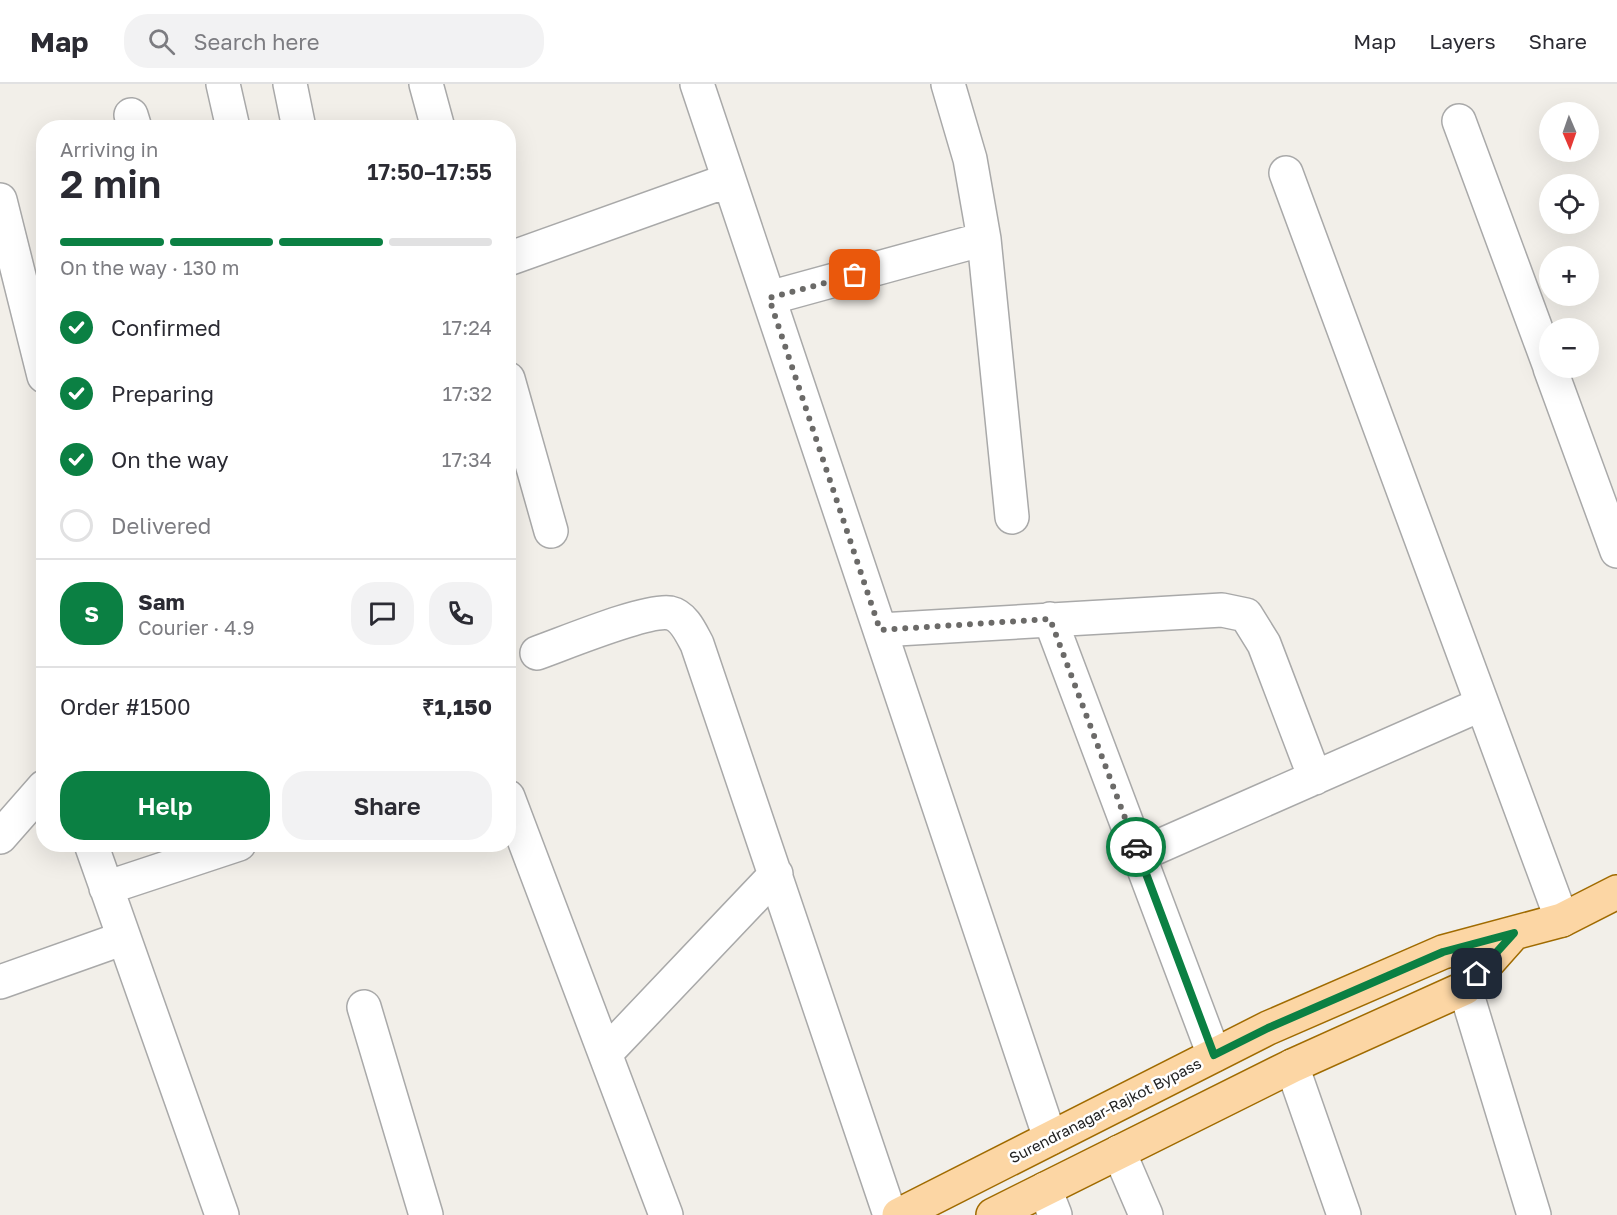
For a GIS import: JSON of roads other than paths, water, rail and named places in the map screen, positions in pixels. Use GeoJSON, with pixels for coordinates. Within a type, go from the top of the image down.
{"type":"FeatureCollection","features":[{"type":"Feature","properties":{"kind":"main road","name":"Surendranagar-Rajkot Bypass"},"geometry":{"type":"LineString","coordinates":[[898,1215],[1268,1028],[1443,952],[1562,920],[1617,892]]}},
{"type":"Feature","properties":{"kind":"main road"},"geometry":{"type":"LineString","coordinates":[[993,1215],[1050,1202],[1119,1152],[1292,1066],[1465,988],[1514,933]]}},
{"type":"Feature","properties":{"kind":"street"},"geometry":{"type":"LineString","coordinates":[[223,84],[232,120]]}},
{"type":"Feature","properties":{"kind":"street"},"geometry":{"type":"LineString","coordinates":[[290,84],[297,120]]}},
{"type":"Feature","properties":{"kind":"street"},"geometry":{"type":"LineString","coordinates":[[426,84],[436,120]]}},
{"type":"Feature","properties":{"kind":"street"},"geometry":{"type":"LineString","coordinates":[[697,84],[1050,1138]]}},
{"type":"Feature","properties":{"kind":"street"},"geometry":{"type":"LineString","coordinates":[[948,84],[970,159],[984,239],[1012,517]]}},
{"type":"Feature","properties":{"kind":"street"},"geometry":{"type":"LineString","coordinates":[[1459,121],[1539,337]]}},
{"type":"Feature","properties":{"kind":"street"},"geometry":{"type":"LineString","coordinates":[[1286,173],[1562,920]]}},
{"type":"Feature","properties":{"kind":"street"},"geometry":{"type":"LineString","coordinates":[[516,255],[729,180]]}},
{"type":"Feature","properties":{"kind":"street"},"geometry":{"type":"LineString","coordinates":[[0,200],[36,344]]}},
{"type":"Feature","properties":{"kind":"street"},"geometry":{"type":"LineString","coordinates":[[769,298],[984,239]]}},
{"type":"Feature","properties":{"kind":"street"},"geometry":{"type":"LineString","coordinates":[[1554,378],[1617,551]]}},
{"type":"Feature","properties":{"kind":"street"},"geometry":{"type":"LineString","coordinates":[[516,407],[551,531]]}},
{"type":"Feature","properties":{"kind":"street"},"geometry":{"type":"LineString","coordinates":[[880,630],[1222,610],[1246,615],[1264,644],[1315,778]]}},
{"type":"Feature","properties":{"kind":"street"},"geometry":{"type":"LineString","coordinates":[[537,653],[645,615],[671,613],[685,622],[697,644],[890,1215]]}},
{"type":"Feature","properties":{"kind":"street"},"geometry":{"type":"LineString","coordinates":[[1050,619],[1214,1055]]}},
{"type":"Feature","properties":{"kind":"street"},"geometry":{"type":"LineString","coordinates":[[1139,855],[1482,704]]}},
{"type":"Feature","properties":{"kind":"street"},"geometry":{"type":"LineString","coordinates":[[0,837],[36,796]]}},
{"type":"Feature","properties":{"kind":"street"},"geometry":{"type":"LineString","coordinates":[[516,818],[666,1215]]}},
{"type":"Feature","properties":{"kind":"street"},"geometry":{"type":"LineString","coordinates":[[93,852],[222,1215]]}},
{"type":"Feature","properties":{"kind":"street"},"geometry":{"type":"LineString","coordinates":[[106,888],[215,852]]}},
{"type":"Feature","properties":{"kind":"street"},"geometry":{"type":"LineString","coordinates":[[606,1053],[776,874]]}},
{"type":"Feature","properties":{"kind":"street"},"geometry":{"type":"LineString","coordinates":[[0,982],[124,938]]}},
{"type":"Feature","properties":{"kind":"street"},"geometry":{"type":"LineString","coordinates":[[1465,988],[1534,1215]]}},
{"type":"Feature","properties":{"kind":"street"},"geometry":{"type":"LineString","coordinates":[[364,1007],[426,1215]]}},
{"type":"Feature","properties":{"kind":"street"},"geometry":{"type":"LineString","coordinates":[[1292,1066],[1344,1215]]}},
{"type":"Feature","properties":{"kind":"street"},"geometry":{"type":"LineString","coordinates":[[1119,1152],[1146,1215]]}}]}
